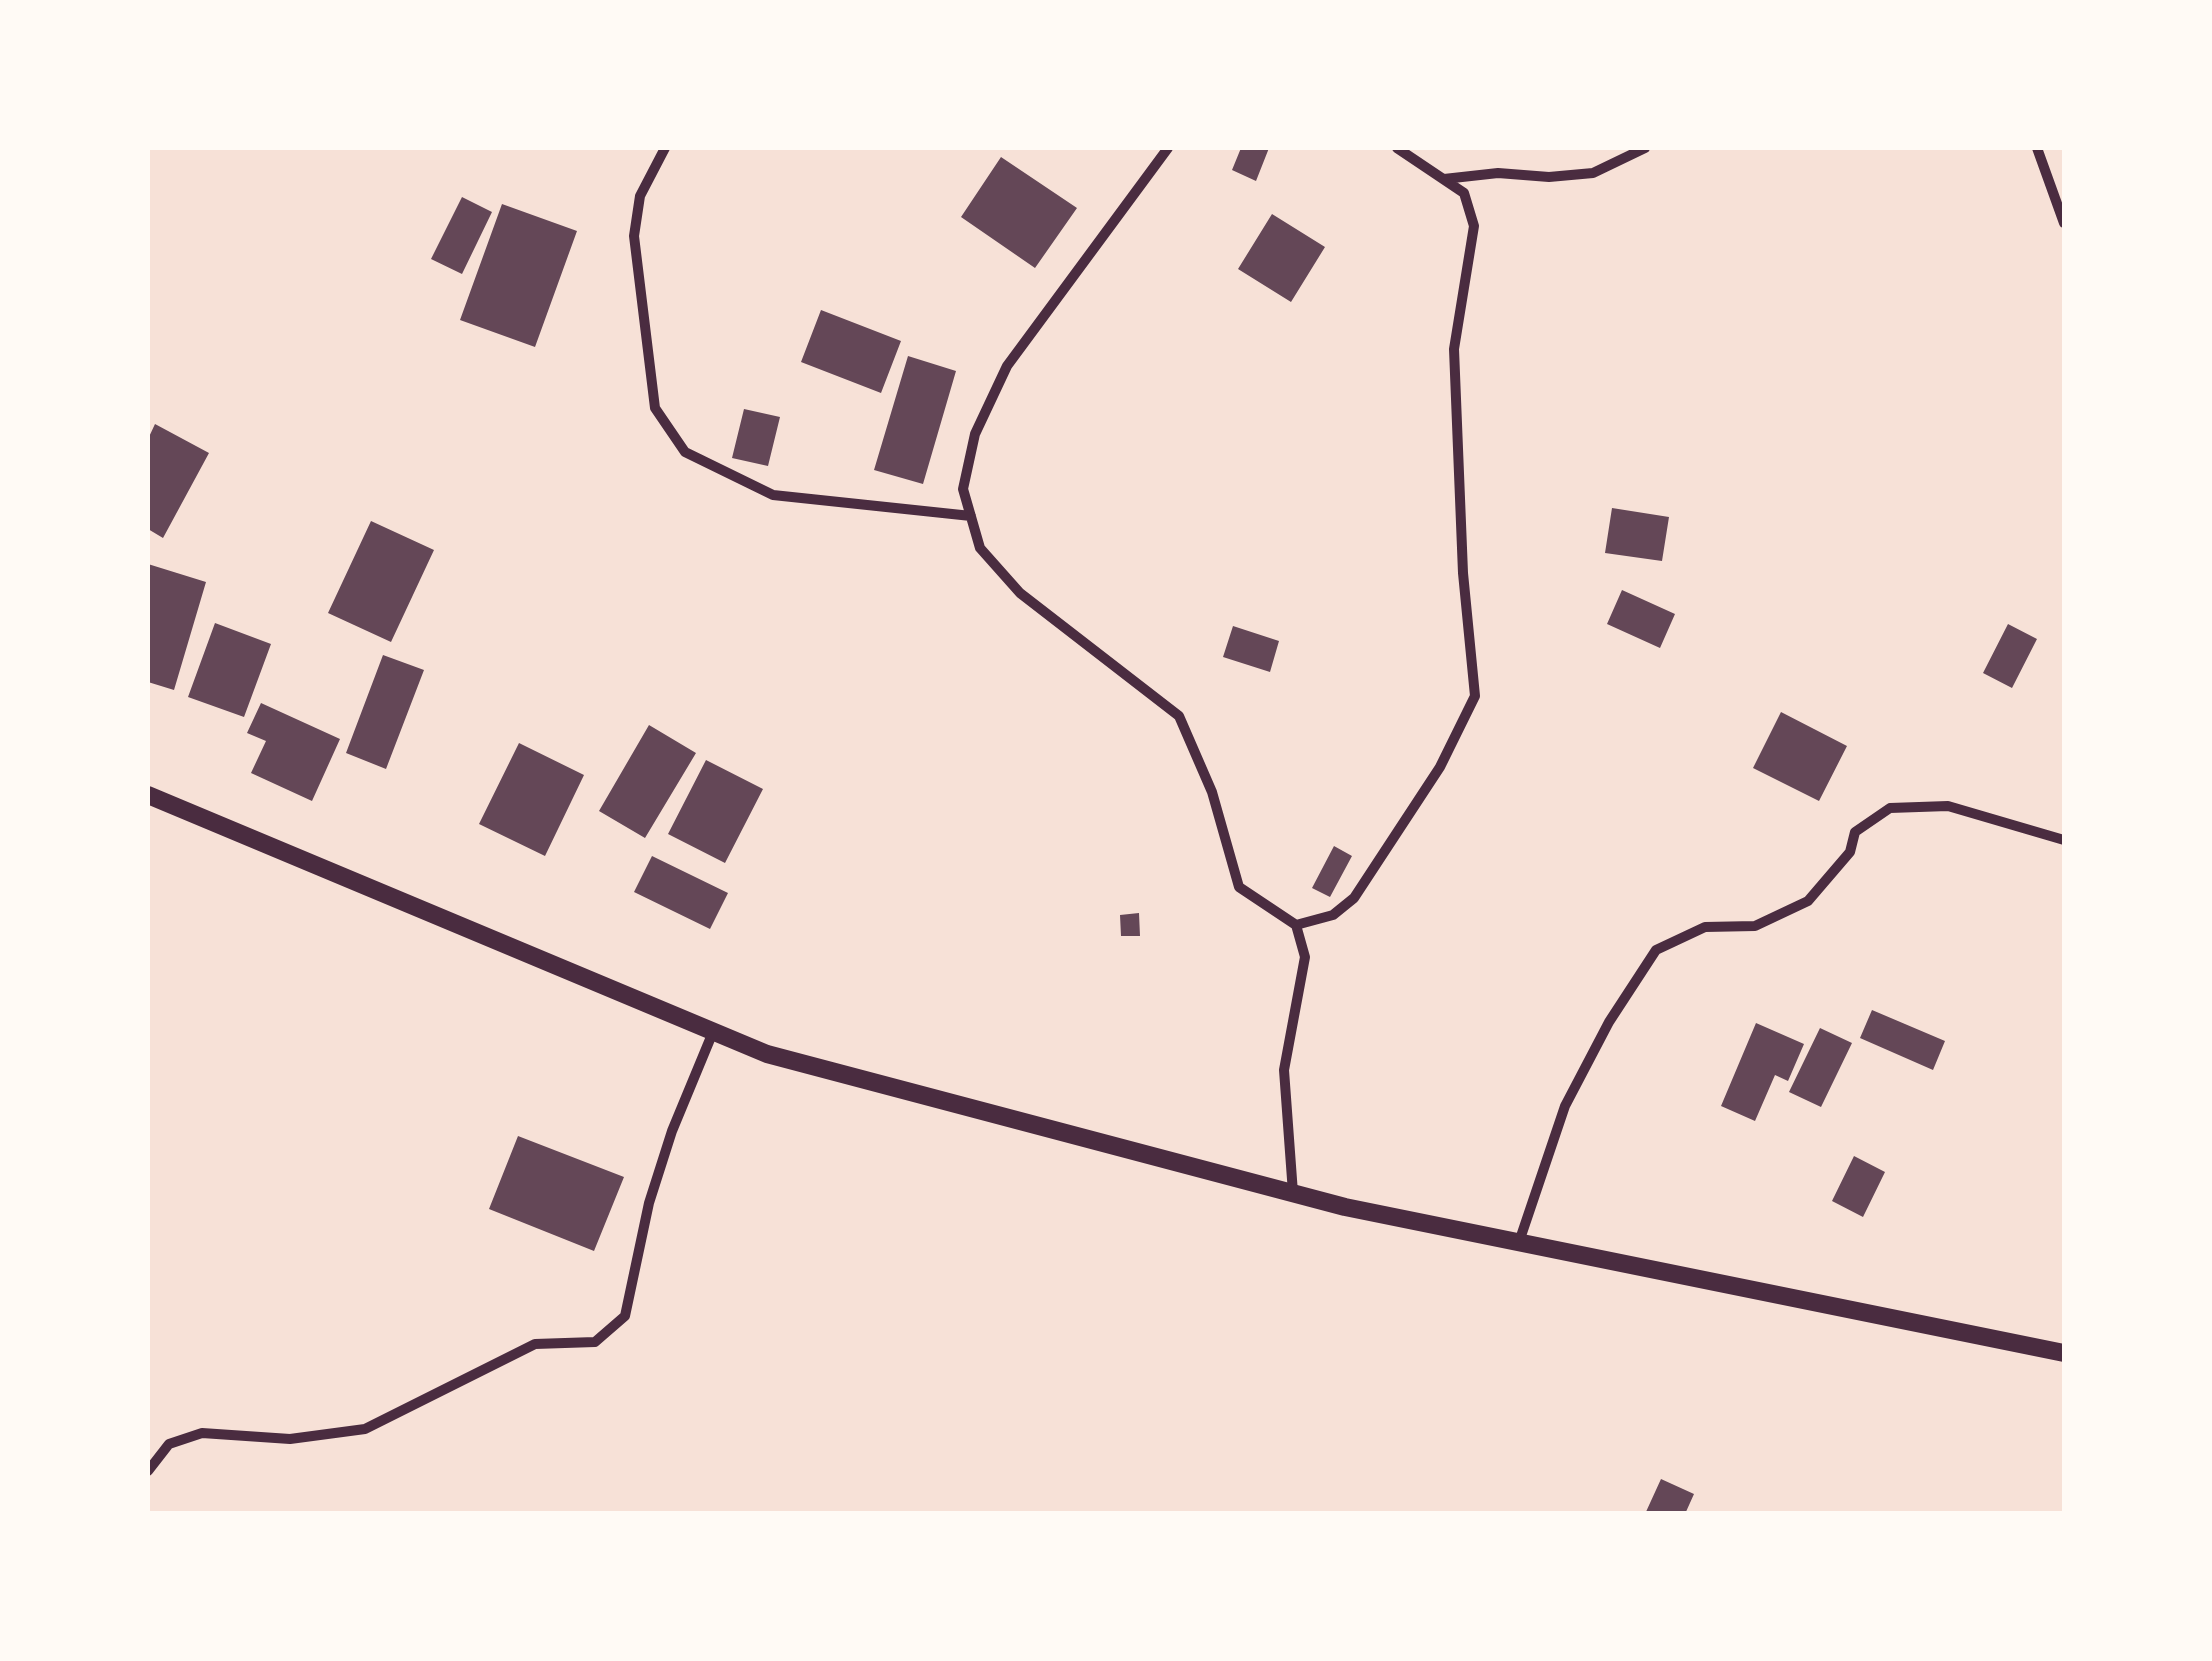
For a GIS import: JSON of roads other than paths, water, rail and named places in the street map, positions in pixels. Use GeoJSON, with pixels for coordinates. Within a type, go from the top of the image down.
{"type":"FeatureCollection","features":[{"type":"Feature","properties":{"kind":"street"},"geometry":{"type":"LineString","coordinates":[[665,148],[640,196],[634,236],[655,408],[685,452],[773,495],[972,516]]}},
{"type":"Feature","properties":{"kind":"street"},"geometry":{"type":"LineString","coordinates":[[1168,148],[1007,366],[975,434],[963,489],[980,548],[1020,593],[1179,716],[1212,792],[1239,887],[1296,925],[1305,957],[1284,1070],[1293,1193]]}},
{"type":"Feature","properties":{"kind":"street"},"geometry":{"type":"LineString","coordinates":[[1296,925],[1333,915],[1354,898],[1440,767],[1475,696],[1463,573],[1454,349],[1474,226],[1464,194],[1398,148]]}},
{"type":"Feature","properties":{"kind":"street"},"geometry":{"type":"LineString","coordinates":[[1444,180],[1498,173],[1549,177],[1593,173],[1645,148]]}},
{"type":"Feature","properties":{"kind":"street"},"geometry":{"type":"LineString","coordinates":[[2037,148],[2064,223]]}},
{"type":"Feature","properties":{"kind":"street"},"geometry":{"type":"LineString","coordinates":[[148,796],[767,1054],[1293,1193],[2064,1353]]}},
{"type":"Feature","properties":{"kind":"street"},"geometry":{"type":"LineString","coordinates":[[1519,1242],[1564,1106],[1609,1022],[1656,950],[1705,927],[1755,926],[1808,901],[1850,852],[1856,832],[1890,808],[1948,806],[2064,840]]}},
{"type":"Feature","properties":{"kind":"street"},"geometry":{"type":"LineString","coordinates":[[148,1470],[169,1444],[202,1433],[290,1439],[365,1429],[535,1344],[596,1342],[625,1316],[655,1185],[713,1032]]}}]}
